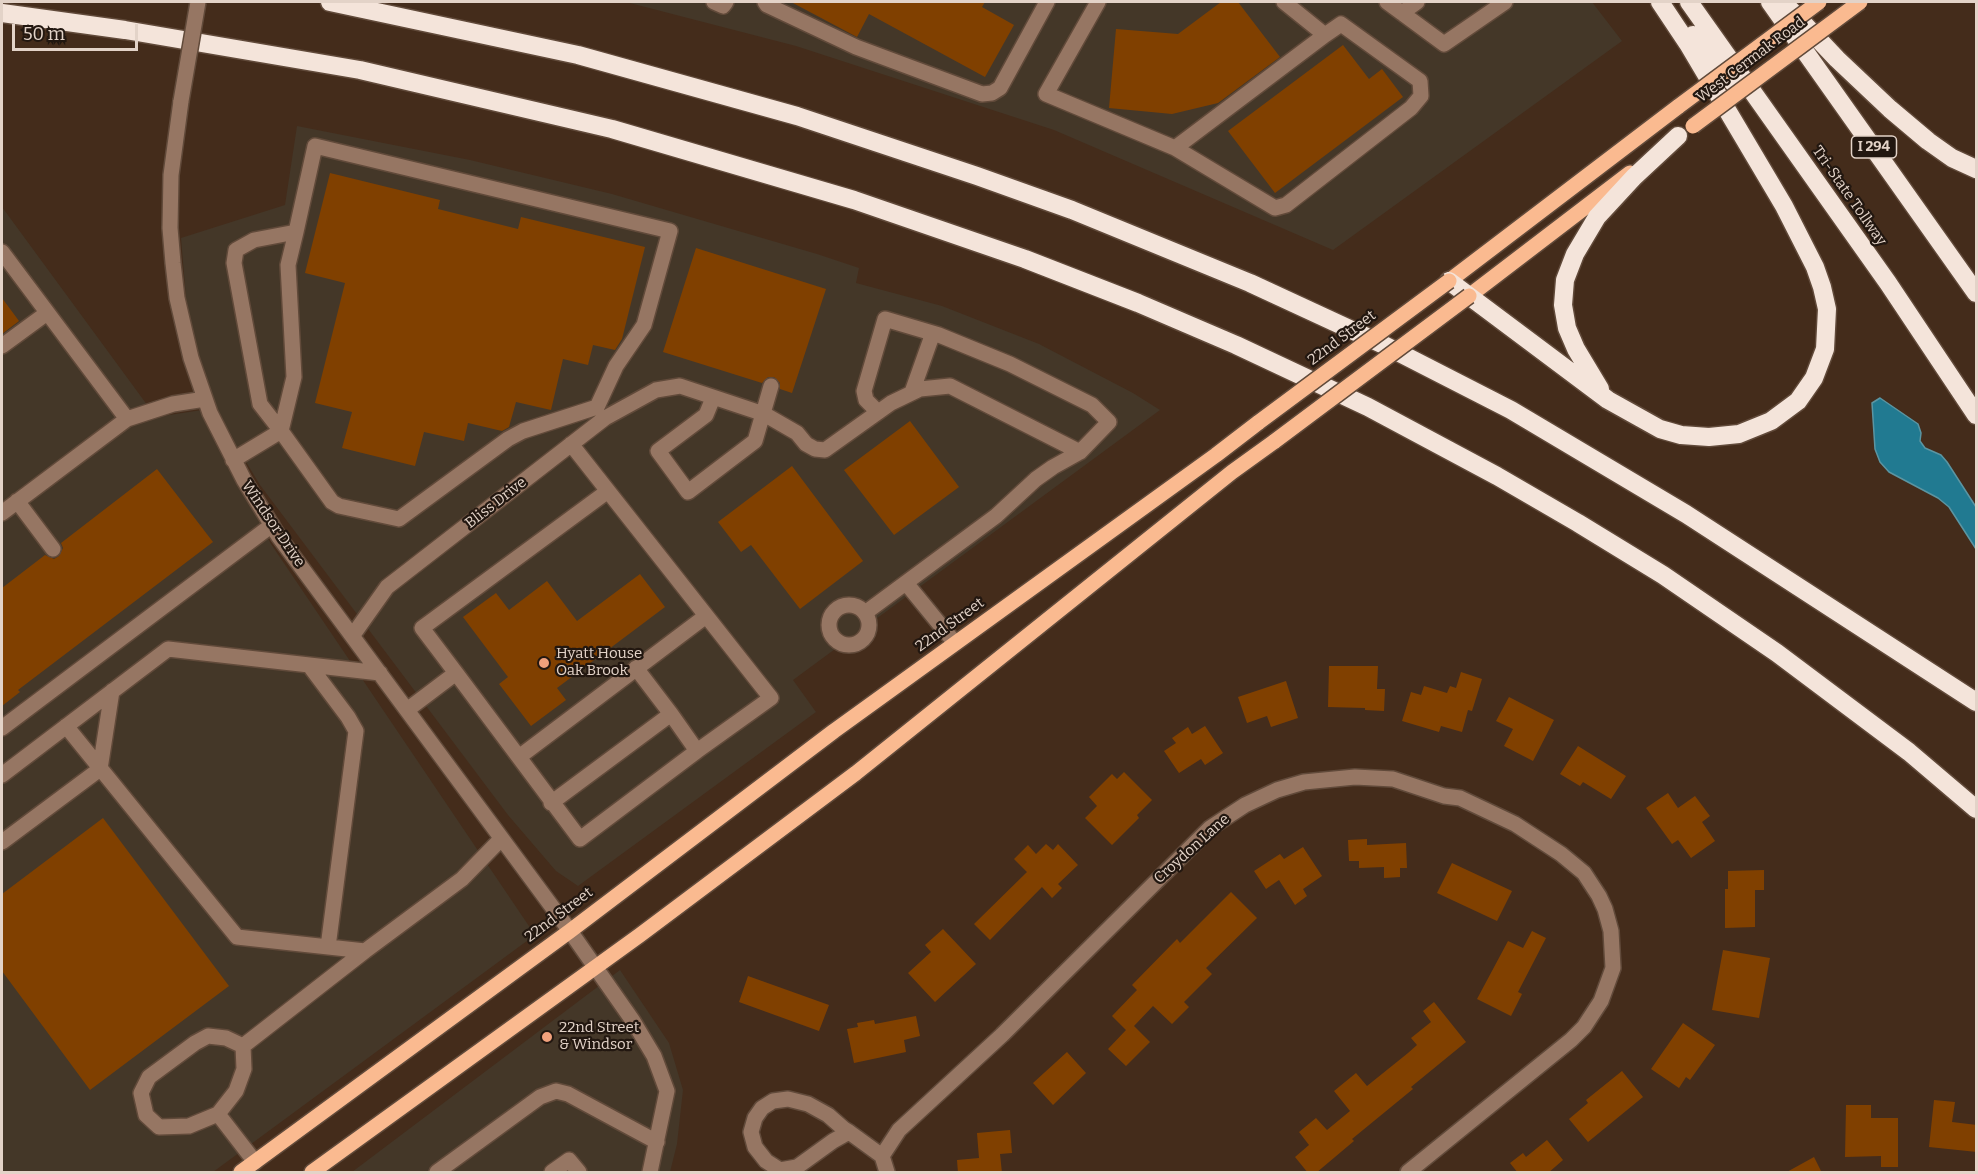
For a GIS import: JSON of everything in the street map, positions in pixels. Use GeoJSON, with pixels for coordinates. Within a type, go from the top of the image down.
{"type":"FeatureCollection","features":[{"type":"Feature","properties":{"kind":"highway"},"geometry":{"type":"LineString","coordinates":[[330,2],[578,55],[712,91],[797,116],[977,176],[1161,244],[1345,326],[1446,375],[1511,410],[1686,514],[1977,702]]}},
{"type":"Feature","properties":{"kind":"highway"},"geometry":{"type":"LineString","coordinates":[[1662,2],[1821,187]]}},
{"type":"Feature","properties":{"kind":"highway"},"geometry":{"type":"LineString","coordinates":[[1449,280],[1608,400],[1660,429],[1681,435],[1709,437],[1739,434],[1771,421],[1798,401],[1814,378],[1825,349],[1827,309],[1822,287],[1815,267],[1784,206],[1662,2]]}},
{"type":"Feature","properties":{"kind":"highway","name":"Tri-State Tollway"},"geometry":{"type":"LineString","coordinates":[[1689,2],[1821,187],[1977,415]]}},
{"type":"Feature","properties":{"kind":"highway","name":"I 294"},"geometry":{"type":"LineString","coordinates":[[1770,2],[1977,293]]}},
{"type":"Feature","properties":{"kind":"highway"},"geometry":{"type":"LineString","coordinates":[[1783,2],[1837,59],[1890,109],[1952,158],[1977,169]]}},
{"type":"Feature","properties":{"kind":"highway"},"geometry":{"type":"LineString","coordinates":[[2,14],[125,30],[350,68],[612,129],[854,200],[1024,259],[1138,303],[1236,345],[1368,407],[1497,476],[1596,534],[1697,598],[1794,665],[1910,752],[1977,809]]}},
{"type":"Feature","properties":{"kind":"highway"},"geometry":{"type":"LineString","coordinates":[[1608,400],[1590,375],[1567,328],[1563,305],[1565,280],[1575,254],[1598,218],[1634,177],[1685,131]]}},
{"type":"Feature","properties":{"kind":"main road","name":"West Cermak Road"},"geometry":{"type":"LineString","coordinates":[[1679,106],[1819,2]]}},
{"type":"Feature","properties":{"kind":"main road","name":"West Cermak Road"},"geometry":{"type":"LineString","coordinates":[[1685,131],[1860,2]]}},
{"type":"Feature","properties":{"kind":"main road","name":"22nd Street"},"geometry":{"type":"LineString","coordinates":[[241,1173],[570,931],[834,731],[1216,455],[1679,106]]}},
{"type":"Feature","properties":{"kind":"main road"},"geometry":{"type":"LineString","coordinates":[[312,1173],[640,935],[856,773],[1232,472],[1469,296],[1685,131]]}},
{"type":"Feature","properties":{"kind":"street","name":"Windsor Drive"},"geometry":{"type":"LineString","coordinates":[[198,2],[171,176],[170,228],[182,324],[190,358],[205,399],[233,460],[272,525],[570,931],[633,1021],[654,1056],[667,1091],[650,1173]]}},
{"type":"Feature","properties":{"kind":"street"},"geometry":{"type":"LineString","coordinates":[[714,2],[723,6],[726,2]]}},
{"type":"Feature","properties":{"kind":"street"},"geometry":{"type":"LineString","coordinates":[[765,2],[767,5],[856,47],[982,94],[992,93],[1000,88],[1047,2]]}},
{"type":"Feature","properties":{"kind":"street"},"geometry":{"type":"LineString","coordinates":[[1098,2],[1046,94],[1175,148],[1275,208],[1286,205],[1411,108],[1421,96],[1420,81],[1341,24],[1175,148]]}},
{"type":"Feature","properties":{"kind":"street"},"geometry":{"type":"LineString","coordinates":[[1284,2],[1325,35]]}},
{"type":"Feature","properties":{"kind":"street"},"geometry":{"type":"LineString","coordinates":[[1387,2],[1444,44],[1505,2]]}},
{"type":"Feature","properties":{"kind":"street"},"geometry":{"type":"LineString","coordinates":[[1402,13],[1417,2]]}},
{"type":"Feature","properties":{"kind":"street"},"geometry":{"type":"LineString","coordinates":[[233,460],[281,431],[294,377],[288,265],[296,232],[315,146],[670,231],[644,325],[616,366],[601,413],[515,435],[399,519],[339,506],[332,502],[281,431],[260,404],[234,263],[236,250],[254,240],[296,232]]}},
{"type":"Feature","properties":{"kind":"street"},"geometry":{"type":"LineString","coordinates":[[2,252],[127,419]]}},
{"type":"Feature","properties":{"kind":"street"},"geometry":{"type":"LineString","coordinates":[[2,346],[47,312]]}},
{"type":"Feature","properties":{"kind":"street"},"geometry":{"type":"LineString","coordinates":[[865,613],[996,516],[1036,479],[1080,452],[1109,422],[1092,405],[1010,364],[933,333],[885,319],[864,391],[866,400],[878,412]]}},
{"type":"Feature","properties":{"kind":"street"},"geometry":{"type":"LineString","coordinates":[[912,392],[933,333]]}},
{"type":"Feature","properties":{"kind":"street","name":"Bliss Drive"},"geometry":{"type":"LineString","coordinates":[[353,635],[387,587],[572,444],[601,413],[656,390],[680,386],[713,398]]}},
{"type":"Feature","properties":{"kind":"street"},"geometry":{"type":"LineString","coordinates":[[771,386],[764,414],[755,441],[688,492],[658,451],[706,415],[713,398],[764,414],[797,433],[806,444],[815,449],[825,450],[891,403],[912,392],[920,389],[950,387],[1080,452]]}},
{"type":"Feature","properties":{"kind":"street"},"geometry":{"type":"LineString","coordinates":[[2,513],[127,419],[173,404],[205,399]]}},
{"type":"Feature","properties":{"kind":"street"},"geometry":{"type":"LineString","coordinates":[[572,444],[771,699],[697,751],[580,839],[422,628],[608,491]]}},
{"type":"Feature","properties":{"kind":"street"},"geometry":{"type":"LineString","coordinates":[[17,501],[53,549]]}},
{"type":"Feature","properties":{"kind":"street"},"geometry":{"type":"LineString","coordinates":[[2,728],[272,525]]}},
{"type":"Feature","properties":{"kind":"street"},"geometry":{"type":"LineString","coordinates":[[906,583],[955,643]]}},
{"type":"Feature","properties":{"kind":"street"},"geometry":{"type":"LineString","coordinates":[[519,757],[706,616]]}},
{"type":"Feature","properties":{"kind":"street"},"geometry":{"type":"LineString","coordinates":[[2,775],[168,649],[380,673]]}},
{"type":"Feature","properties":{"kind":"street"},"geometry":{"type":"LineString","coordinates":[[309,665],[356,731],[328,947]]}},
{"type":"Feature","properties":{"kind":"street"},"geometry":{"type":"LineString","coordinates":[[636,668],[697,751]]}},
{"type":"Feature","properties":{"kind":"street"},"geometry":{"type":"LineString","coordinates":[[408,710],[456,673]]}},
{"type":"Feature","properties":{"kind":"street"},"geometry":{"type":"LineString","coordinates":[[2,842],[100,769],[112,691]]}},
{"type":"Feature","properties":{"kind":"street"},"geometry":{"type":"LineString","coordinates":[[551,803],[671,714]]}},
{"type":"Feature","properties":{"kind":"street"},"geometry":{"type":"LineString","coordinates":[[66,726],[237,937],[365,951]]}},
{"type":"Feature","properties":{"kind":"street","name":"Croydon Lane"},"geometry":{"type":"LineString","coordinates":[[882,1156],[899,1130],[1002,1035],[1210,828],[1245,805],[1277,790],[1304,782],[1355,777],[1393,779],[1444,796],[1460,798],[1515,824],[1561,854],[1584,873],[1599,896],[1611,931],[1613,968],[1601,1001],[1584,1027],[1408,1173]]}},
{"type":"Feature","properties":{"kind":"street"},"geometry":{"type":"LineString","coordinates":[[243,1046],[462,879],[501,839]]}},
{"type":"Feature","properties":{"kind":"street"},"geometry":{"type":"LineString","coordinates":[[208,1036],[226,1038],[243,1046],[244,1069],[236,1091],[218,1114],[189,1126],[159,1127],[146,1115],[141,1093],[149,1077],[176,1056],[208,1036]]}},
{"type":"Feature","properties":{"kind":"street"},"geometry":{"type":"LineString","coordinates":[[437,1173],[540,1097],[556,1091],[568,1094],[657,1142]]}},
{"type":"Feature","properties":{"kind":"street"},"geometry":{"type":"LineString","coordinates":[[849,1132],[797,1167],[780,1170],[766,1161],[755,1148],[751,1132],[755,1118],[762,1108],[773,1101],[788,1099],[808,1104],[828,1115],[882,1156],[887,1173]]}},
{"type":"Feature","properties":{"kind":"street"},"geometry":{"type":"LineString","coordinates":[[218,1114],[255,1162]]}},
{"type":"Feature","properties":{"kind":"street"},"geometry":{"type":"LineString","coordinates":[[552,1173],[569,1160],[579,1173]]}},
{"type":"Feature","properties":{"kind":"shaded area"},"geometry":{"type":"Polygon","coordinates":[[[626,2],[1592,2],[1622,41],[1333,250],[1054,130],[796,46],[626,2]]]}},
{"type":"Feature","properties":{"kind":"shaded area"},"geometry":{"type":"Polygon","coordinates":[[[297,126],[470,160],[612,194],[817,254],[859,268],[856,283],[942,306],[1039,344],[1133,393],[1160,410],[793,680],[816,712],[578,886],[556,871],[508,815],[260,485],[223,424],[198,357],[186,298],[181,238],[285,205],[297,126]]]}},
{"type":"Feature","properties":{"kind":"shaded area"},"geometry":{"type":"Polygon","coordinates":[[[2,207],[156,417],[202,410],[271,544],[535,935],[213,1172],[2,1172],[2,207]]]}},
{"type":"Feature","properties":{"kind":"shaded area"},"geometry":{"type":"Polygon","coordinates":[[[620,970],[669,1043],[683,1090],[677,1144],[670,1172],[352,1172],[620,970]]]}},
{"type":"Feature","properties":{"kind":"water"},"geometry":{"type":"Polygon","coordinates":[[[1880,398],[1918,424],[1921,433],[1920,441],[1925,448],[1941,455],[1947,462],[1976,507],[1976,549],[1949,507],[1938,498],[1889,472],[1880,462],[1875,449],[1872,403],[1880,398]]]}},
{"type":"Feature","properties":{"kind":"building"},"geometry":{"type":"Polygon","coordinates":[[[791,2],[985,2],[982,7],[1014,25],[985,77],[869,14],[857,37],[791,2]]]}},
{"type":"Feature","properties":{"kind":"building"},"geometry":{"type":"Polygon","coordinates":[[[1221,2],[1238,2],[1280,57],[1218,103],[1172,114],[1109,108],[1116,29],[1178,34],[1221,2]]]}},
{"type":"Feature","properties":{"kind":"building"},"geometry":{"type":"Polygon","coordinates":[[[1343,45],[1369,79],[1382,69],[1403,97],[1275,193],[1228,131],[1343,45]]]}},
{"type":"Feature","properties":{"kind":"building"},"geometry":{"type":"Polygon","coordinates":[[[330,173],[440,200],[438,209],[518,229],[521,217],[645,247],[622,339],[615,350],[593,345],[588,365],[563,359],[551,410],[516,402],[509,427],[502,431],[468,423],[464,441],[424,432],[415,466],[342,448],[352,412],[315,403],[345,283],[305,273],[330,173]]]}},
{"type":"Feature","properties":{"kind":"building"},"geometry":{"type":"Polygon","coordinates":[[[696,248],[826,289],[792,393],[780,389],[780,383],[774,377],[768,377],[762,383],[663,352],[696,248]]]}},
{"type":"Feature","properties":{"kind":"building"},"geometry":{"type":"Polygon","coordinates":[[[2,298],[19,321],[2,334],[2,298]]]}},
{"type":"Feature","properties":{"kind":"building"},"geometry":{"type":"Polygon","coordinates":[[[910,421],[959,487],[894,535],[844,470],[910,421]]]}},
{"type":"Feature","properties":{"kind":"building"},"geometry":{"type":"Polygon","coordinates":[[[792,466],[863,561],[800,609],[751,545],[741,552],[718,522],[792,466]]]}},
{"type":"Feature","properties":{"kind":"building"},"geometry":{"type":"Polygon","coordinates":[[[157,469],[213,542],[18,690],[20,692],[2,706],[2,588],[45,555],[54,559],[59,556],[63,548],[61,543],[157,469]]]}},
{"type":"Feature","properties":{"kind":"building","name":"Hyatt House Oak Brook"},"geometry":{"type":"Polygon","coordinates":[[[640,574],[665,607],[557,688],[566,700],[531,726],[499,684],[508,677],[463,617],[496,593],[509,610],[547,581],[577,621],[640,574]]]}},
{"type":"Feature","properties":{"kind":"building"},"geometry":{"type":"Polygon","coordinates":[[[1329,666],[1378,666],[1377,689],[1385,689],[1384,711],[1328,707],[1329,666]]]}},
{"type":"Feature","properties":{"kind":"building"},"geometry":{"type":"Polygon","coordinates":[[[1461,672],[1482,679],[1472,711],[1468,710],[1462,732],[1441,726],[1439,732],[1402,721],[1411,692],[1421,695],[1424,686],[1447,693],[1450,686],[1456,688],[1461,672]]]}},
{"type":"Feature","properties":{"kind":"building"},"geometry":{"type":"Polygon","coordinates":[[[1286,681],[1298,718],[1271,727],[1267,716],[1247,723],[1238,697],[1286,681]]]}},
{"type":"Feature","properties":{"kind":"building"},"geometry":{"type":"Polygon","coordinates":[[[1509,697],[1554,720],[1533,761],[1504,746],[1513,729],[1496,721],[1509,697]]]}},
{"type":"Feature","properties":{"kind":"building"},"geometry":{"type":"Polygon","coordinates":[[[1205,726],[1223,753],[1205,765],[1201,759],[1179,773],[1164,751],[1176,743],[1172,738],[1188,727],[1192,734],[1205,726]]]}},
{"type":"Feature","properties":{"kind":"building"},"geometry":{"type":"Polygon","coordinates":[[[1578,746],[1626,776],[1611,799],[1583,782],[1580,786],[1560,774],[1578,746]]]}},
{"type":"Feature","properties":{"kind":"building"},"geometry":{"type":"Polygon","coordinates":[[[1124,772],[1152,800],[1137,815],[1139,818],[1112,845],[1085,818],[1097,806],[1089,797],[1112,774],[1117,779],[1124,772]]]}},
{"type":"Feature","properties":{"kind":"building"},"geometry":{"type":"Polygon","coordinates":[[[1668,793],[1678,808],[1695,796],[1710,816],[1702,822],[1715,841],[1691,858],[1678,840],[1672,844],[1646,808],[1668,793]]]}},
{"type":"Feature","properties":{"kind":"building"},"geometry":{"type":"Polygon","coordinates":[[[103,818],[229,986],[90,1090],[2,971],[2,894],[103,818]]]}},
{"type":"Feature","properties":{"kind":"building"},"geometry":{"type":"Polygon","coordinates":[[[1367,839],[1367,845],[1406,843],[1407,868],[1400,868],[1400,877],[1384,878],[1384,867],[1359,868],[1359,861],[1349,861],[1348,840],[1367,839]]]}},
{"type":"Feature","properties":{"kind":"building"},"geometry":{"type":"Polygon","coordinates":[[[1046,844],[1053,850],[1058,844],[1078,865],[1058,884],[1062,888],[1052,898],[1042,887],[990,940],[974,924],[1027,872],[1014,859],[1028,845],[1036,854],[1046,844]]]}},
{"type":"Feature","properties":{"kind":"building"},"geometry":{"type":"Polygon","coordinates":[[[1303,847],[1322,876],[1303,889],[1307,896],[1295,905],[1279,880],[1266,889],[1254,871],[1280,854],[1284,859],[1303,847]]]}},
{"type":"Feature","properties":{"kind":"building"},"geometry":{"type":"Polygon","coordinates":[[[1452,863],[1512,891],[1497,921],[1437,893],[1452,863]]]}},
{"type":"Feature","properties":{"kind":"building"},"geometry":{"type":"Polygon","coordinates":[[[1764,870],[1764,890],[1755,890],[1755,927],[1725,928],[1725,889],[1728,889],[1728,871],[1764,870]]]}},
{"type":"Feature","properties":{"kind":"building"},"geometry":{"type":"Polygon","coordinates":[[[1231,892],[1257,918],[1206,968],[1212,974],[1184,1002],[1189,1007],[1172,1024],[1153,1006],[1134,1026],[1150,1042],[1126,1066],[1108,1049],[1126,1030],[1112,1016],[1137,990],[1132,985],[1177,939],[1180,943],[1231,892]]]}},
{"type":"Feature","properties":{"kind":"building"},"geometry":{"type":"Polygon","coordinates":[[[943,929],[976,964],[935,1002],[908,973],[931,952],[925,945],[943,929]]]}},
{"type":"Feature","properties":{"kind":"building"},"geometry":{"type":"Polygon","coordinates":[[[1532,931],[1546,938],[1518,992],[1522,994],[1511,1016],[1477,999],[1508,941],[1523,948],[1532,931]]]}},
{"type":"Feature","properties":{"kind":"building"},"geometry":{"type":"Polygon","coordinates":[[[1723,950],[1770,958],[1759,1018],[1712,1010],[1723,950]]]}},
{"type":"Feature","properties":{"kind":"building"},"geometry":{"type":"Polygon","coordinates":[[[748,976],[829,1005],[819,1031],[739,1002],[748,976]]]}},
{"type":"Feature","properties":{"kind":"building"},"geometry":{"type":"Polygon","coordinates":[[[1434,1002],[1466,1042],[1411,1087],[1413,1089],[1352,1139],[1354,1141],[1316,1173],[1308,1173],[1295,1157],[1309,1145],[1299,1132],[1316,1118],[1327,1130],[1350,1111],[1334,1091],[1356,1073],[1367,1086],[1417,1045],[1411,1038],[1431,1022],[1423,1011],[1434,1002]]]}},
{"type":"Feature","properties":{"kind":"building"},"geometry":{"type":"Polygon","coordinates":[[[916,1016],[920,1036],[904,1040],[906,1052],[854,1063],[847,1029],[858,1027],[857,1023],[874,1020],[875,1024],[916,1016]]]}},
{"type":"Feature","properties":{"kind":"building"},"geometry":{"type":"Polygon","coordinates":[[[1683,1023],[1715,1045],[1690,1080],[1686,1077],[1679,1088],[1651,1069],[1683,1023]]]}},
{"type":"Feature","properties":{"kind":"building"},"geometry":{"type":"Polygon","coordinates":[[[1067,1052],[1086,1073],[1053,1105],[1033,1083],[1067,1052]]]}},
{"type":"Feature","properties":{"kind":"building"},"geometry":{"type":"Polygon","coordinates":[[[1622,1071],[1643,1097],[1588,1142],[1569,1119],[1588,1103],[1586,1100],[1622,1071]]]}},
{"type":"Feature","properties":{"kind":"building"},"geometry":{"type":"Polygon","coordinates":[[[1934,1100],[1955,1102],[1952,1122],[1977,1125],[1977,1152],[1929,1147],[1934,1100]]]}},
{"type":"Feature","properties":{"kind":"building"},"geometry":{"type":"Polygon","coordinates":[[[1846,1105],[1871,1105],[1871,1118],[1898,1118],[1898,1167],[1881,1167],[1881,1156],[1845,1157],[1846,1105]]]}},
{"type":"Feature","properties":{"kind":"building"},"geometry":{"type":"Polygon","coordinates":[[[1010,1130],[1012,1153],[1000,1154],[1002,1173],[958,1173],[957,1160],[979,1158],[977,1133],[1010,1130]]]}},
{"type":"Feature","properties":{"kind":"building"},"geometry":{"type":"Polygon","coordinates":[[[1547,1140],[1563,1160],[1548,1173],[1518,1173],[1510,1163],[1523,1153],[1526,1157],[1547,1140]]]}},
{"type":"Feature","properties":{"kind":"building"},"geometry":{"type":"Polygon","coordinates":[[[1814,1157],[1822,1173],[1785,1173],[1814,1157]]]}},
{"type":"Feature","properties":{"kind":"place","name":"Hyatt House Oak Brook"},"geometry":{"type":"Point","coordinates":[544,663]}},
{"type":"Feature","properties":{"kind":"place","name":"22nd Street & Windsor"},"geometry":{"type":"Point","coordinates":[547,1037]}}]}
